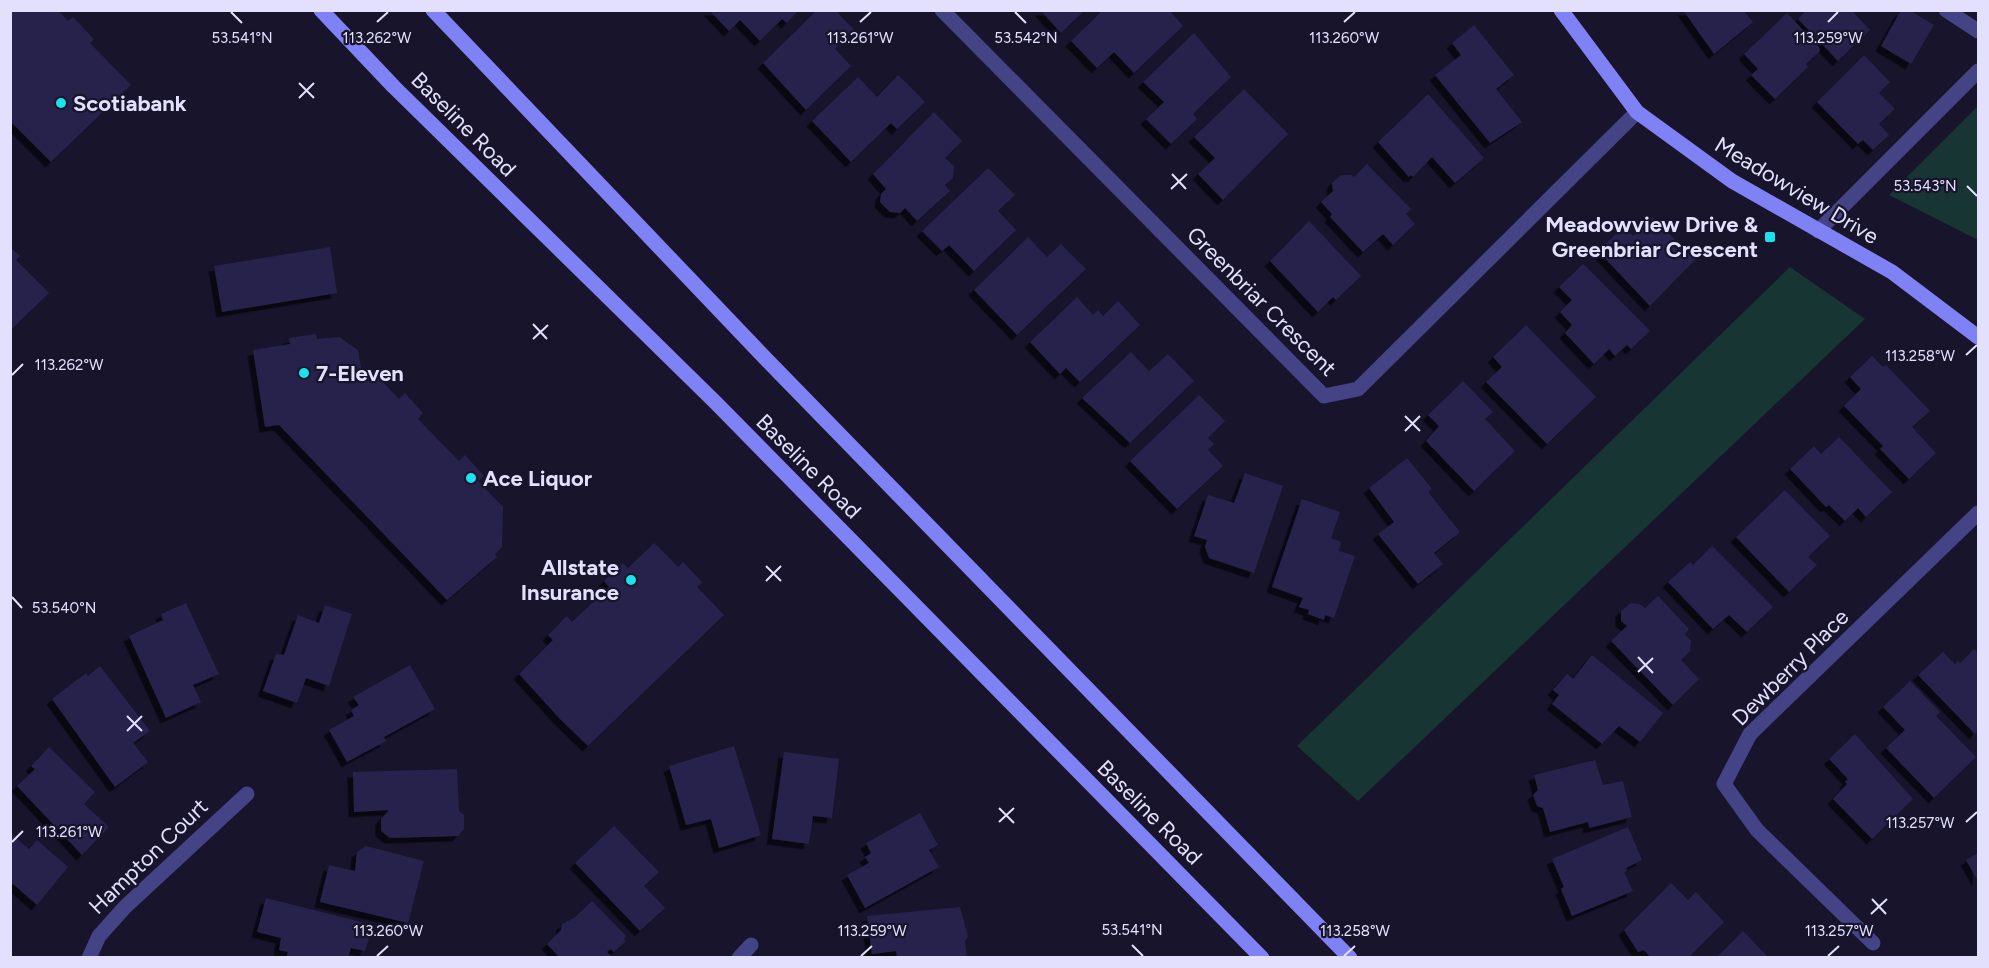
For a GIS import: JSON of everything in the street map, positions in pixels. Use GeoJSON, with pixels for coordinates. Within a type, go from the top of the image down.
{"type":"FeatureCollection","features":[{"type":"Feature","properties":{"kind":"main road","name":"Baseline Road"},"geometry":{"type":"LineString","coordinates":[[321,10],[402,96],[716,404],[1262,957]]}},
{"type":"Feature","properties":{"kind":"main road","name":"Baseline Road"},"geometry":{"type":"LineString","coordinates":[[433,10],[765,358],[1350,957]]}},
{"type":"Feature","properties":{"kind":"main road","name":"Meadowview Drive"},"geometry":{"type":"LineString","coordinates":[[1561,10],[1637,112],[1732,181],[1892,272],[1978,337]]}},
{"type":"Feature","properties":{"kind":"street","name":"Greenbriar Crescent"},"geometry":{"type":"LineString","coordinates":[[942,10],[1324,396],[1358,389],[1637,112]]}},
{"type":"Feature","properties":{"kind":"street"},"geometry":{"type":"LineString","coordinates":[[1946,10],[1978,31]]}},
{"type":"Feature","properties":{"kind":"street"},"geometry":{"type":"LineString","coordinates":[[1818,231],[1978,71]]}},
{"type":"Feature","properties":{"kind":"street","name":"Dewberry Place"},"geometry":{"type":"LineString","coordinates":[[1873,943],[1757,830],[1724,784],[1750,734],[1978,513]]}},
{"type":"Feature","properties":{"kind":"street","name":"Hampton Court"},"geometry":{"type":"LineString","coordinates":[[90,957],[99,936],[125,907],[247,794]]}},
{"type":"Feature","properties":{"kind":"street"},"geometry":{"type":"LineString","coordinates":[[739,957],[751,945]]}},
{"type":"Feature","properties":{"kind":"green space"},"geometry":{"type":"Polygon","coordinates":[[[1978,106],[1978,240],[1889,195],[1978,106]]]}},
{"type":"Feature","properties":{"kind":"green space"},"geometry":{"type":"Polygon","coordinates":[[[1790,267],[1865,319],[1358,801],[1297,746],[1790,267]]]}},
{"type":"Feature","properties":{"kind":"building","name":"Scotiabank"},"geometry":{"type":"Polygon","coordinates":[[[10,10],[58,10],[68,21],[73,17],[94,39],[90,43],[131,85],[51,162],[10,121],[10,10]]]}},
{"type":"Feature","properties":{"kind":"building"},"geometry":{"type":"Polygon","coordinates":[[[709,10],[799,10],[787,23],[782,19],[760,41],[740,20],[729,31],[709,10]]]}},
{"type":"Feature","properties":{"kind":"building"},"geometry":{"type":"Polygon","coordinates":[[[817,10],[835,10],[854,30],[835,49],[851,66],[806,110],[763,63],[817,10]]]}},
{"type":"Feature","properties":{"kind":"building"},"geometry":{"type":"Polygon","coordinates":[[[1040,10],[1085,10],[1061,33],[1040,10]]]}},
{"type":"Feature","properties":{"kind":"building"},"geometry":{"type":"Polygon","coordinates":[[[1103,10],[1169,10],[1183,26],[1134,73],[1114,52],[1097,68],[1071,41],[1103,10]]]}},
{"type":"Feature","properties":{"kind":"building"},"geometry":{"type":"Polygon","coordinates":[[[1683,10],[1743,10],[1753,22],[1714,54],[1683,10]]]}},
{"type":"Feature","properties":{"kind":"building"},"geometry":{"type":"Polygon","coordinates":[[[1807,10],[1851,10],[1870,30],[1838,61],[1798,19],[1807,10]]]}},
{"type":"Feature","properties":{"kind":"building"},"geometry":{"type":"Polygon","coordinates":[[[1901,10],[1909,10],[1934,25],[1911,64],[1881,46],[1901,10]]]}},
{"type":"Feature","properties":{"kind":"building"},"geometry":{"type":"Polygon","coordinates":[[[1787,13],[1819,47],[1820,51],[1806,64],[1808,67],[1775,99],[1751,75],[1758,69],[1744,54],[1787,13]]]}},
{"type":"Feature","properties":{"kind":"building"},"geometry":{"type":"Polygon","coordinates":[[[1474,25],[1514,75],[1496,89],[1522,122],[1490,143],[1435,75],[1461,55],[1452,43],[1474,25]]]}},
{"type":"Feature","properties":{"kind":"building"},"geometry":{"type":"Polygon","coordinates":[[[1194,33],[1231,77],[1193,114],[1197,119],[1171,144],[1146,119],[1164,102],[1143,82],[1194,33]]]}},
{"type":"Feature","properties":{"kind":"building"},"geometry":{"type":"Polygon","coordinates":[[[1864,55],[1890,82],[1879,93],[1895,109],[1879,124],[1889,135],[1873,150],[1863,140],[1858,144],[1817,102],[1864,55]]]}},
{"type":"Feature","properties":{"kind":"building"},"geometry":{"type":"Polygon","coordinates":[[[898,75],[925,102],[897,129],[891,123],[851,162],[812,121],[858,77],[877,97],[898,75]]]}},
{"type":"Feature","properties":{"kind":"building"},"geometry":{"type":"Polygon","coordinates":[[[1244,89],[1288,134],[1223,200],[1198,174],[1215,158],[1194,137],[1244,89]]]}},
{"type":"Feature","properties":{"kind":"building"},"geometry":{"type":"Polygon","coordinates":[[[1428,94],[1484,158],[1455,183],[1432,157],[1413,177],[1411,175],[1409,177],[1378,142],[1428,94]]]}},
{"type":"Feature","properties":{"kind":"building"},"geometry":{"type":"Polygon","coordinates":[[[934,112],[962,141],[945,158],[954,166],[953,178],[945,185],[950,191],[917,221],[905,208],[900,213],[890,212],[880,202],[881,194],[886,189],[873,174],[934,112]]]}},
{"type":"Feature","properties":{"kind":"building"},"geometry":{"type":"Polygon","coordinates":[[[1367,164],[1411,209],[1406,214],[1415,224],[1393,245],[1383,234],[1363,252],[1330,217],[1332,214],[1321,202],[1333,191],[1332,183],[1341,175],[1354,177],[1367,164]]]}},
{"type":"Feature","properties":{"kind":"building"},"geometry":{"type":"Polygon","coordinates":[[[988,168],[1015,195],[998,211],[1016,230],[974,271],[949,245],[942,251],[922,231],[988,168]]]}},
{"type":"Feature","properties":{"kind":"building"},"geometry":{"type":"Polygon","coordinates":[[[1653,217],[1695,260],[1650,306],[1598,251],[1624,226],[1633,236],[1653,217]]]}},
{"type":"Feature","properties":{"kind":"building"},"geometry":{"type":"Polygon","coordinates":[[[1309,221],[1361,276],[1336,300],[1333,297],[1318,312],[1270,261],[1309,221]]]}},
{"type":"Feature","properties":{"kind":"building"},"geometry":{"type":"Polygon","coordinates":[[[1028,237],[1047,257],[1061,244],[1086,269],[1017,335],[974,290],[1028,237]]]}},
{"type":"Feature","properties":{"kind":"building"},"geometry":{"type":"Polygon","coordinates":[[[10,247],[20,256],[16,260],[49,293],[10,331],[10,247]]]}},
{"type":"Feature","properties":{"kind":"building","name":"7-Eleven"},"geometry":{"type":"Polygon","coordinates":[[[330,247],[337,293],[222,312],[214,266],[330,247]]]}},
{"type":"Feature","properties":{"kind":"building"},"geometry":{"type":"Polygon","coordinates":[[[1583,264],[1650,331],[1631,349],[1627,345],[1615,356],[1609,349],[1594,364],[1565,333],[1572,325],[1560,312],[1572,300],[1559,287],[1583,264]]]}},
{"type":"Feature","properties":{"kind":"building"},"geometry":{"type":"Polygon","coordinates":[[[1077,297],[1093,315],[1098,310],[1103,316],[1118,301],[1140,325],[1080,382],[1066,368],[1060,374],[1030,342],[1077,297]]]}},
{"type":"Feature","properties":{"kind":"building"},"geometry":{"type":"Polygon","coordinates":[[[1526,325],[1596,397],[1547,444],[1486,382],[1502,367],[1493,357],[1526,325]]]}},
{"type":"Feature","properties":{"kind":"building"},"geometry":{"type":"Polygon","coordinates":[[[316,334],[317,339],[339,337],[358,350],[363,379],[378,377],[399,399],[405,393],[423,413],[418,419],[459,461],[465,455],[484,476],[478,481],[503,507],[502,547],[495,554],[497,557],[447,600],[279,425],[265,427],[253,350],[290,344],[289,338],[316,334]]]}},
{"type":"Feature","properties":{"kind":"building"},"geometry":{"type":"Polygon","coordinates":[[[1131,352],[1149,371],[1168,354],[1194,381],[1130,443],[1082,398],[1131,352]]]}},
{"type":"Feature","properties":{"kind":"building"},"geometry":{"type":"Polygon","coordinates":[[[1872,356],[1883,367],[1886,365],[1930,411],[1912,427],[1936,453],[1909,479],[1880,449],[1883,446],[1844,406],[1861,389],[1850,377],[1872,356]]]}},
{"type":"Feature","properties":{"kind":"building"},"geometry":{"type":"Polygon","coordinates":[[[1463,381],[1493,412],[1485,419],[1515,451],[1474,491],[1426,441],[1439,426],[1428,415],[1463,381]]]}},
{"type":"Feature","properties":{"kind":"building"},"geometry":{"type":"Polygon","coordinates":[[[1199,395],[1225,421],[1208,438],[1214,444],[1208,450],[1223,466],[1177,509],[1130,461],[1199,395]]]}},
{"type":"Feature","properties":{"kind":"building"},"geometry":{"type":"Polygon","coordinates":[[[1839,437],[1892,492],[1866,517],[1858,508],[1845,521],[1829,505],[1826,507],[1790,469],[1814,446],[1821,454],[1839,437]]]}},
{"type":"Feature","properties":{"kind":"building"},"geometry":{"type":"Polygon","coordinates":[[[1407,458],[1432,489],[1428,492],[1460,532],[1434,553],[1443,564],[1418,584],[1378,534],[1394,522],[1369,488],[1407,458]]]}},
{"type":"Feature","properties":{"kind":"building"},"geometry":{"type":"Polygon","coordinates":[[[1245,473],[1283,486],[1254,573],[1209,558],[1205,547],[1207,540],[1194,536],[1208,495],[1234,503],[1245,473]]]}},
{"type":"Feature","properties":{"kind":"building"},"geometry":{"type":"Polygon","coordinates":[[[1785,490],[1830,536],[1808,557],[1817,565],[1789,592],[1736,537],[1785,490]]]}},
{"type":"Feature","properties":{"kind":"building"},"geometry":{"type":"Polygon","coordinates":[[[1302,499],[1340,512],[1331,538],[1341,542],[1339,551],[1355,556],[1334,618],[1325,615],[1324,620],[1308,614],[1309,610],[1299,607],[1303,598],[1272,587],[1302,499]]]}},
{"type":"Feature","properties":{"kind":"building"},"geometry":{"type":"Polygon","coordinates":[[[654,543],[678,567],[683,562],[702,582],[697,587],[724,615],[588,746],[519,674],[553,640],[548,635],[567,616],[572,622],[609,587],[604,581],[623,563],[628,568],[654,543]]]}},
{"type":"Feature","properties":{"kind":"building"},"geometry":{"type":"Polygon","coordinates":[[[1712,546],[1773,607],[1747,632],[1729,615],[1713,629],[1668,582],[1690,562],[1693,565],[1712,546]]]}},
{"type":"Feature","properties":{"kind":"building"},"geometry":{"type":"Polygon","coordinates":[[[1658,596],[1689,629],[1685,634],[1691,641],[1690,651],[1681,660],[1699,679],[1673,705],[1611,641],[1627,626],[1621,621],[1621,611],[1631,603],[1645,608],[1658,596]]]}},
{"type":"Feature","properties":{"kind":"building"},"geometry":{"type":"Polygon","coordinates":[[[186,603],[219,674],[193,685],[201,702],[166,718],[129,636],[163,620],[161,614],[186,603]]]}},
{"type":"Feature","properties":{"kind":"building"},"geometry":{"type":"Polygon","coordinates":[[[325,605],[352,614],[329,686],[306,678],[297,703],[263,691],[276,654],[284,655],[298,615],[319,623],[325,605]]]}},
{"type":"Feature","properties":{"kind":"building"},"geometry":{"type":"Polygon","coordinates":[[[1974,649],[1978,653],[1978,730],[1975,734],[1918,675],[1943,652],[1955,664],[1958,661],[1960,663],[1974,649]]]}},
{"type":"Feature","properties":{"kind":"building"},"geometry":{"type":"Polygon","coordinates":[[[1592,655],[1663,713],[1640,742],[1619,726],[1602,744],[1552,704],[1559,695],[1553,690],[1567,674],[1573,679],[1592,655]]]}},
{"type":"Feature","properties":{"kind":"building"},"geometry":{"type":"Polygon","coordinates":[[[410,665],[435,709],[384,737],[386,741],[347,762],[329,730],[354,716],[351,710],[359,705],[353,697],[410,665]]]}},
{"type":"Feature","properties":{"kind":"building"},"geometry":{"type":"Polygon","coordinates":[[[100,666],[150,731],[133,743],[148,762],[115,787],[52,699],[86,673],[88,676],[100,666]]]}},
{"type":"Feature","properties":{"kind":"building"},"geometry":{"type":"Polygon","coordinates":[[[1910,681],[1940,712],[1936,716],[1976,757],[1934,798],[1886,748],[1905,730],[1883,707],[1910,681]]]}},
{"type":"Feature","properties":{"kind":"building"},"geometry":{"type":"Polygon","coordinates":[[[1855,734],[1913,799],[1872,839],[1833,799],[1847,784],[1845,782],[1848,779],[1829,759],[1855,734]]]}},
{"type":"Feature","properties":{"kind":"building"},"geometry":{"type":"Polygon","coordinates":[[[734,746],[761,835],[719,848],[711,819],[686,825],[669,766],[734,746]]]}},
{"type":"Feature","properties":{"kind":"building"},"geometry":{"type":"Polygon","coordinates":[[[49,747],[95,792],[84,804],[109,827],[82,855],[17,786],[35,769],[31,766],[49,747]]]}},
{"type":"Feature","properties":{"kind":"building"},"geometry":{"type":"Polygon","coordinates":[[[784,752],[839,759],[832,818],[813,816],[809,844],[772,839],[784,752]]]}},
{"type":"Feature","properties":{"kind":"building"},"geometry":{"type":"Polygon","coordinates":[[[1595,760],[1603,785],[1623,781],[1632,817],[1589,828],[1588,822],[1550,832],[1543,808],[1537,806],[1533,795],[1538,790],[1534,775],[1595,760]]]}},
{"type":"Feature","properties":{"kind":"building"},"geometry":{"type":"Polygon","coordinates":[[[457,769],[459,811],[464,815],[464,829],[458,836],[390,838],[381,831],[381,819],[389,810],[354,812],[353,772],[457,769]]]}},
{"type":"Feature","properties":{"kind":"building"},"geometry":{"type":"Polygon","coordinates":[[[920,813],[938,845],[929,850],[939,867],[865,908],[847,875],[869,863],[865,857],[871,853],[866,843],[920,813]]]}},
{"type":"Feature","properties":{"kind":"building"},"geometry":{"type":"Polygon","coordinates":[[[614,826],[659,872],[644,886],[665,908],[640,931],[575,863],[614,826]]]}},
{"type":"Feature","properties":{"kind":"building"},"geometry":{"type":"Polygon","coordinates":[[[1628,827],[1642,860],[1626,868],[1627,871],[1624,872],[1633,891],[1572,916],[1561,889],[1564,887],[1552,859],[1628,827]]]}},
{"type":"Feature","properties":{"kind":"building"},"geometry":{"type":"Polygon","coordinates":[[[10,833],[29,849],[37,840],[68,867],[37,905],[13,884],[10,887],[10,833]]]}},
{"type":"Feature","properties":{"kind":"building"},"geometry":{"type":"Polygon","coordinates":[[[366,846],[424,861],[408,923],[320,902],[329,865],[355,871],[357,852],[366,846]]]}},
{"type":"Feature","properties":{"kind":"building"},"geometry":{"type":"Polygon","coordinates":[[[1978,853],[1978,881],[1966,860],[1978,853]]]}},
{"type":"Feature","properties":{"kind":"building"},"geometry":{"type":"Polygon","coordinates":[[[1671,883],[1688,900],[1696,892],[1724,922],[1688,958],[1651,958],[1644,950],[1638,952],[1624,930],[1671,883]]]}},
{"type":"Feature","properties":{"kind":"building"},"geometry":{"type":"Polygon","coordinates":[[[266,898],[373,925],[365,951],[351,948],[348,958],[286,958],[288,952],[279,950],[281,938],[257,932],[266,898]]]}},
{"type":"Feature","properties":{"kind":"building"},"geometry":{"type":"Polygon","coordinates":[[[592,901],[626,936],[624,939],[626,941],[614,952],[611,949],[607,952],[613,958],[560,958],[547,944],[561,930],[562,924],[574,918],[592,901]]]}},
{"type":"Feature","properties":{"kind":"building"},"geometry":{"type":"Polygon","coordinates":[[[960,907],[968,936],[965,941],[967,958],[897,958],[896,951],[872,954],[867,916],[960,907]]]}},
{"type":"Feature","properties":{"kind":"building"},"geometry":{"type":"Polygon","coordinates":[[[1743,931],[1769,958],[1716,958],[1743,931]]]}},
{"type":"Feature","properties":{"kind":"place","name":"Scotiabank"},"geometry":{"type":"Point","coordinates":[61,103]}},
{"type":"Feature","properties":{"kind":"place","name":"Meadowview Drive & Greenbriar Crescent"},"geometry":{"type":"Point","coordinates":[1770,237]}},
{"type":"Feature","properties":{"kind":"place","name":"7-Eleven"},"geometry":{"type":"Point","coordinates":[304,373]}},
{"type":"Feature","properties":{"kind":"place","name":"Ace Liquor"},"geometry":{"type":"Point","coordinates":[471,478]}},
{"type":"Feature","properties":{"kind":"place","name":"Allstate Insurance"},"geometry":{"type":"Point","coordinates":[631,580]}}]}
